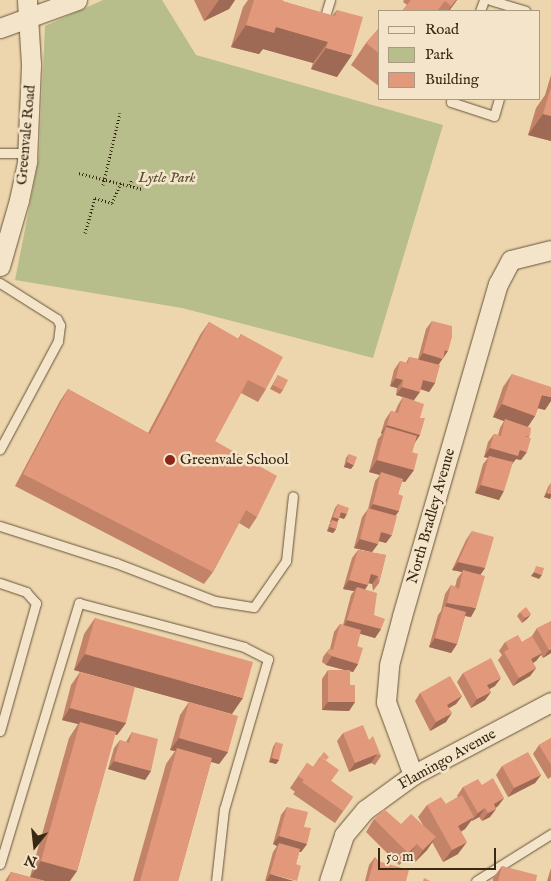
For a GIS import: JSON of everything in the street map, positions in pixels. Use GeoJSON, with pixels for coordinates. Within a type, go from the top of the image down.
{"type":"FeatureCollection","features":[{"type":"Feature","properties":{"kind":"street","name":"Greenvale Road"},"geometry":{"type":"LineString","coordinates":[[0,266],[19,200],[27,153],[29,19],[27,0]]}},
{"type":"Feature","properties":{"kind":"street"},"geometry":{"type":"LineString","coordinates":[[0,28],[78,0]]}},
{"type":"Feature","properties":{"kind":"street","name":"North Bradley Avenue"},"geometry":{"type":"LineString","coordinates":[[413,775],[386,702],[389,665],[498,284],[511,260],[551,250]]}},
{"type":"Feature","properties":{"kind":"street","name":"Flamingo Avenue"},"geometry":{"type":"LineString","coordinates":[[329,881],[344,835],[365,810],[413,775],[551,702]]}},
{"type":"Feature","properties":{"kind":"lane"},"geometry":{"type":"LineString","coordinates":[[326,13],[330,0]]}},
{"type":"Feature","properties":{"kind":"lane"},"geometry":{"type":"LineString","coordinates":[[490,0],[503,2],[523,10]]}},
{"type":"Feature","properties":{"kind":"lane"},"geometry":{"type":"LineString","coordinates":[[452,100],[451,102],[494,116],[499,100]]}},
{"type":"Feature","properties":{"kind":"lane"},"geometry":{"type":"LineString","coordinates":[[0,153],[27,153]]}},
{"type":"Feature","properties":{"kind":"lane"},"geometry":{"type":"LineString","coordinates":[[0,283],[57,319],[60,325],[58,341],[0,448]]}},
{"type":"Feature","properties":{"kind":"lane"},"geometry":{"type":"LineString","coordinates":[[0,526],[116,563],[215,601],[254,607],[286,561],[293,496]]}},
{"type":"Feature","properties":{"kind":"lane"},"geometry":{"type":"LineString","coordinates":[[0,583],[26,592],[36,603],[0,731]]}},
{"type":"Feature","properties":{"kind":"lane"},"geometry":{"type":"LineString","coordinates":[[0,864],[79,603],[244,647],[268,660],[224,809],[216,881]]}},
{"type":"Feature","properties":{"kind":"lane"},"geometry":{"type":"LineString","coordinates":[[476,881],[551,834]]}},
{"type":"Feature","properties":{"kind":"path"},"geometry":{"type":"LineString","coordinates":[[103,185],[120,113]]}},
{"type":"Feature","properties":{"kind":"path"},"geometry":{"type":"LineString","coordinates":[[79,173],[142,189]]}},
{"type":"Feature","properties":{"kind":"path"},"geometry":{"type":"LineString","coordinates":[[130,185],[132,179]]}},
{"type":"Feature","properties":{"kind":"path"},"geometry":{"type":"LineString","coordinates":[[85,233],[94,198],[112,203],[121,183]]}},
{"type":"Feature","properties":{"kind":"green space","name":"Lytle Park"},"geometry":{"type":"Polygon","coordinates":[[[103,0],[162,0],[196,55],[443,125],[373,358],[182,308],[15,280],[39,158],[45,26],[103,0]]]}},
{"type":"Feature","properties":{"kind":"building"},"geometry":{"type":"Polygon","coordinates":[[[254,0],[283,0],[335,16],[337,10],[363,17],[352,55],[326,48],[328,42],[276,27],[274,33],[246,25],[254,0]]]}},
{"type":"Feature","properties":{"kind":"building"},"geometry":{"type":"Polygon","coordinates":[[[411,0],[456,0],[451,6],[445,1],[438,10],[403,10],[411,0]]]}},
{"type":"Feature","properties":{"kind":"building"},"geometry":{"type":"Polygon","coordinates":[[[378,29],[378,52],[366,43],[378,29]]]}},
{"type":"Feature","properties":{"kind":"building"},"geometry":{"type":"Polygon","coordinates":[[[551,87],[551,116],[543,114],[551,87]]]}},
{"type":"Feature","properties":{"kind":"building"},"geometry":{"type":"Polygon","coordinates":[[[432,321],[452,326],[452,337],[448,351],[445,350],[443,359],[423,353],[432,321]]]}},
{"type":"Feature","properties":{"kind":"building"},"geometry":{"type":"Polygon","coordinates":[[[209,322],[239,339],[241,334],[283,357],[266,389],[248,380],[215,441],[277,476],[257,517],[246,510],[213,572],[23,474],[68,389],[150,434],[209,322]]]}},
{"type":"Feature","properties":{"kind":"building"},"geometry":{"type":"Polygon","coordinates":[[[409,357],[440,365],[435,383],[423,380],[420,392],[402,387],[403,380],[396,378],[400,361],[408,363],[409,357]]]}},
{"type":"Feature","properties":{"kind":"building"},"geometry":{"type":"Polygon","coordinates":[[[512,374],[551,387],[551,397],[542,395],[535,416],[502,404],[512,374]]]}},
{"type":"Feature","properties":{"kind":"building"},"geometry":{"type":"Polygon","coordinates":[[[278,375],[288,380],[283,390],[273,385],[278,375]]]}},
{"type":"Feature","properties":{"kind":"building"},"geometry":{"type":"Polygon","coordinates":[[[403,397],[424,404],[420,418],[425,418],[420,435],[387,425],[391,411],[398,413],[403,397]]]}},
{"type":"Feature","properties":{"kind":"building"},"geometry":{"type":"Polygon","coordinates":[[[505,419],[531,428],[530,436],[524,436],[531,438],[527,452],[520,450],[518,456],[490,448],[494,434],[501,436],[505,419]]]}},
{"type":"Feature","properties":{"kind":"building"},"geometry":{"type":"Polygon","coordinates":[[[386,427],[417,436],[412,452],[418,454],[414,470],[377,460],[386,427]]]}},
{"type":"Feature","properties":{"kind":"building"},"geometry":{"type":"Polygon","coordinates":[[[349,454],[357,457],[354,465],[347,462],[349,454]]]}},
{"type":"Feature","properties":{"kind":"building"},"geometry":{"type":"Polygon","coordinates":[[[489,456],[513,462],[504,491],[481,485],[489,456]]]}},
{"type":"Feature","properties":{"kind":"building"},"geometry":{"type":"Polygon","coordinates":[[[381,472],[403,479],[398,494],[403,496],[399,511],[373,504],[381,472]]]}},
{"type":"Feature","properties":{"kind":"building"},"geometry":{"type":"Polygon","coordinates":[[[551,483],[551,494],[547,493],[551,483]]]}},
{"type":"Feature","properties":{"kind":"building"},"geometry":{"type":"Polygon","coordinates":[[[338,504],[349,508],[347,514],[341,512],[339,519],[333,517],[338,504]]]}},
{"type":"Feature","properties":{"kind":"building"},"geometry":{"type":"Polygon","coordinates":[[[368,508],[397,516],[392,535],[381,532],[378,544],[360,539],[368,508]]]}},
{"type":"Feature","properties":{"kind":"building"},"geometry":{"type":"Polygon","coordinates":[[[332,520],[338,522],[336,529],[330,527],[332,520]]]}},
{"type":"Feature","properties":{"kind":"building"},"geometry":{"type":"Polygon","coordinates":[[[472,531],[494,537],[485,568],[458,562],[472,531]]]}},
{"type":"Feature","properties":{"kind":"building"},"geometry":{"type":"Polygon","coordinates":[[[358,550],[386,555],[379,583],[378,576],[371,574],[368,585],[349,580],[358,550]]]}},
{"type":"Feature","properties":{"kind":"building"},"geometry":{"type":"Polygon","coordinates":[[[536,566],[544,568],[542,575],[534,572],[536,566]]]}},
{"type":"Feature","properties":{"kind":"building"},"geometry":{"type":"Polygon","coordinates":[[[463,570],[485,576],[476,608],[447,603],[451,585],[459,589],[463,570]]]}},
{"type":"Feature","properties":{"kind":"building"},"geometry":{"type":"Polygon","coordinates":[[[357,587],[377,593],[374,615],[385,619],[381,629],[347,620],[357,587]]]}},
{"type":"Feature","properties":{"kind":"building"},"geometry":{"type":"Polygon","coordinates":[[[444,606],[466,612],[457,644],[435,638],[444,606]]]}},
{"type":"Feature","properties":{"kind":"building"},"geometry":{"type":"Polygon","coordinates":[[[526,607],[531,614],[525,618],[520,612],[526,607]]]}},
{"type":"Feature","properties":{"kind":"building"},"geometry":{"type":"Polygon","coordinates":[[[95,618],[253,662],[243,698],[85,654],[95,618]]]}},
{"type":"Feature","properties":{"kind":"building"},"geometry":{"type":"Polygon","coordinates":[[[551,621],[551,649],[549,650],[537,628],[551,621]]]}},
{"type":"Feature","properties":{"kind":"building"},"geometry":{"type":"Polygon","coordinates":[[[340,624],[361,630],[357,646],[363,648],[358,664],[327,653],[329,649],[333,650],[340,624]]]}},
{"type":"Feature","properties":{"kind":"building"},"geometry":{"type":"Polygon","coordinates":[[[518,635],[522,642],[532,636],[542,653],[531,659],[536,668],[519,678],[504,652],[509,649],[505,642],[518,635]]]}},
{"type":"Feature","properties":{"kind":"building"},"geometry":{"type":"Polygon","coordinates":[[[491,658],[501,678],[487,685],[491,692],[477,699],[463,673],[491,658]]]}},
{"type":"Feature","properties":{"kind":"building"},"geometry":{"type":"Polygon","coordinates":[[[328,670],[350,670],[350,685],[355,685],[355,702],[328,702],[328,670]]]}},
{"type":"Feature","properties":{"kind":"building"},"geometry":{"type":"Polygon","coordinates":[[[80,672],[135,687],[126,723],[70,708],[80,672]]]}},
{"type":"Feature","properties":{"kind":"building"},"geometry":{"type":"Polygon","coordinates":[[[450,676],[462,696],[447,705],[452,713],[436,722],[420,693],[450,676]]]}},
{"type":"Feature","properties":{"kind":"building"},"geometry":{"type":"Polygon","coordinates":[[[189,702],[238,716],[228,752],[179,738],[189,702]]]}},
{"type":"Feature","properties":{"kind":"building"},"geometry":{"type":"Polygon","coordinates":[[[80,722],[116,732],[77,871],[41,861],[80,722]]]}},
{"type":"Feature","properties":{"kind":"building"},"geometry":{"type":"Polygon","coordinates":[[[363,725],[369,740],[373,736],[381,756],[377,754],[355,763],[343,733],[363,725]]]}},
{"type":"Feature","properties":{"kind":"building"},"geometry":{"type":"Polygon","coordinates":[[[132,732],[158,739],[151,771],[114,761],[120,740],[129,743],[132,732]]]}},
{"type":"Feature","properties":{"kind":"building"},"geometry":{"type":"Polygon","coordinates":[[[551,738],[551,765],[539,745],[551,738]]]}},
{"type":"Feature","properties":{"kind":"building"},"geometry":{"type":"Polygon","coordinates":[[[276,742],[283,744],[279,760],[272,758],[276,742]]]}},
{"type":"Feature","properties":{"kind":"building"},"geometry":{"type":"Polygon","coordinates":[[[177,748],[212,758],[178,881],[140,881],[177,748]]]}},
{"type":"Feature","properties":{"kind":"building"},"geometry":{"type":"Polygon","coordinates":[[[324,752],[329,757],[326,760],[320,757],[324,752]]]}},
{"type":"Feature","properties":{"kind":"building"},"geometry":{"type":"Polygon","coordinates":[[[528,752],[541,775],[514,788],[502,766],[528,752]]]}},
{"type":"Feature","properties":{"kind":"building"},"geometry":{"type":"Polygon","coordinates":[[[321,757],[339,770],[331,781],[353,797],[343,811],[302,782],[304,780],[298,776],[307,763],[313,767],[321,757]]]}},
{"type":"Feature","properties":{"kind":"building"},"geometry":{"type":"Polygon","coordinates":[[[493,778],[504,798],[494,804],[496,809],[488,813],[485,808],[478,813],[463,787],[478,779],[482,785],[493,778]]]}},
{"type":"Feature","properties":{"kind":"building"},"geometry":{"type":"Polygon","coordinates":[[[462,795],[474,817],[458,826],[467,842],[452,850],[427,805],[441,797],[446,804],[462,795]]]}},
{"type":"Feature","properties":{"kind":"building"},"geometry":{"type":"Polygon","coordinates":[[[287,807],[308,812],[304,827],[311,828],[307,844],[279,836],[287,807]]]}},
{"type":"Feature","properties":{"kind":"building"},"geometry":{"type":"Polygon","coordinates":[[[384,809],[401,824],[411,814],[436,837],[423,850],[417,844],[408,853],[374,819],[384,809]]]}},
{"type":"Feature","properties":{"kind":"building"},"geometry":{"type":"Polygon","coordinates":[[[279,843],[300,849],[296,864],[301,866],[297,881],[270,874],[279,843]]]}},
{"type":"Feature","properties":{"kind":"building"},"geometry":{"type":"Polygon","coordinates":[[[375,857],[378,861],[409,870],[406,881],[368,881],[375,857]]]}},
{"type":"Feature","properties":{"kind":"building"},"geometry":{"type":"Polygon","coordinates":[[[502,866],[537,875],[536,881],[498,881],[502,866]]]}},
{"type":"Feature","properties":{"kind":"building"},"geometry":{"type":"Polygon","coordinates":[[[11,872],[44,881],[8,881],[11,872]]]}},
{"type":"Feature","properties":{"kind":"place","name":"Greenvale School"},"geometry":{"type":"Point","coordinates":[170,460]}}]}
